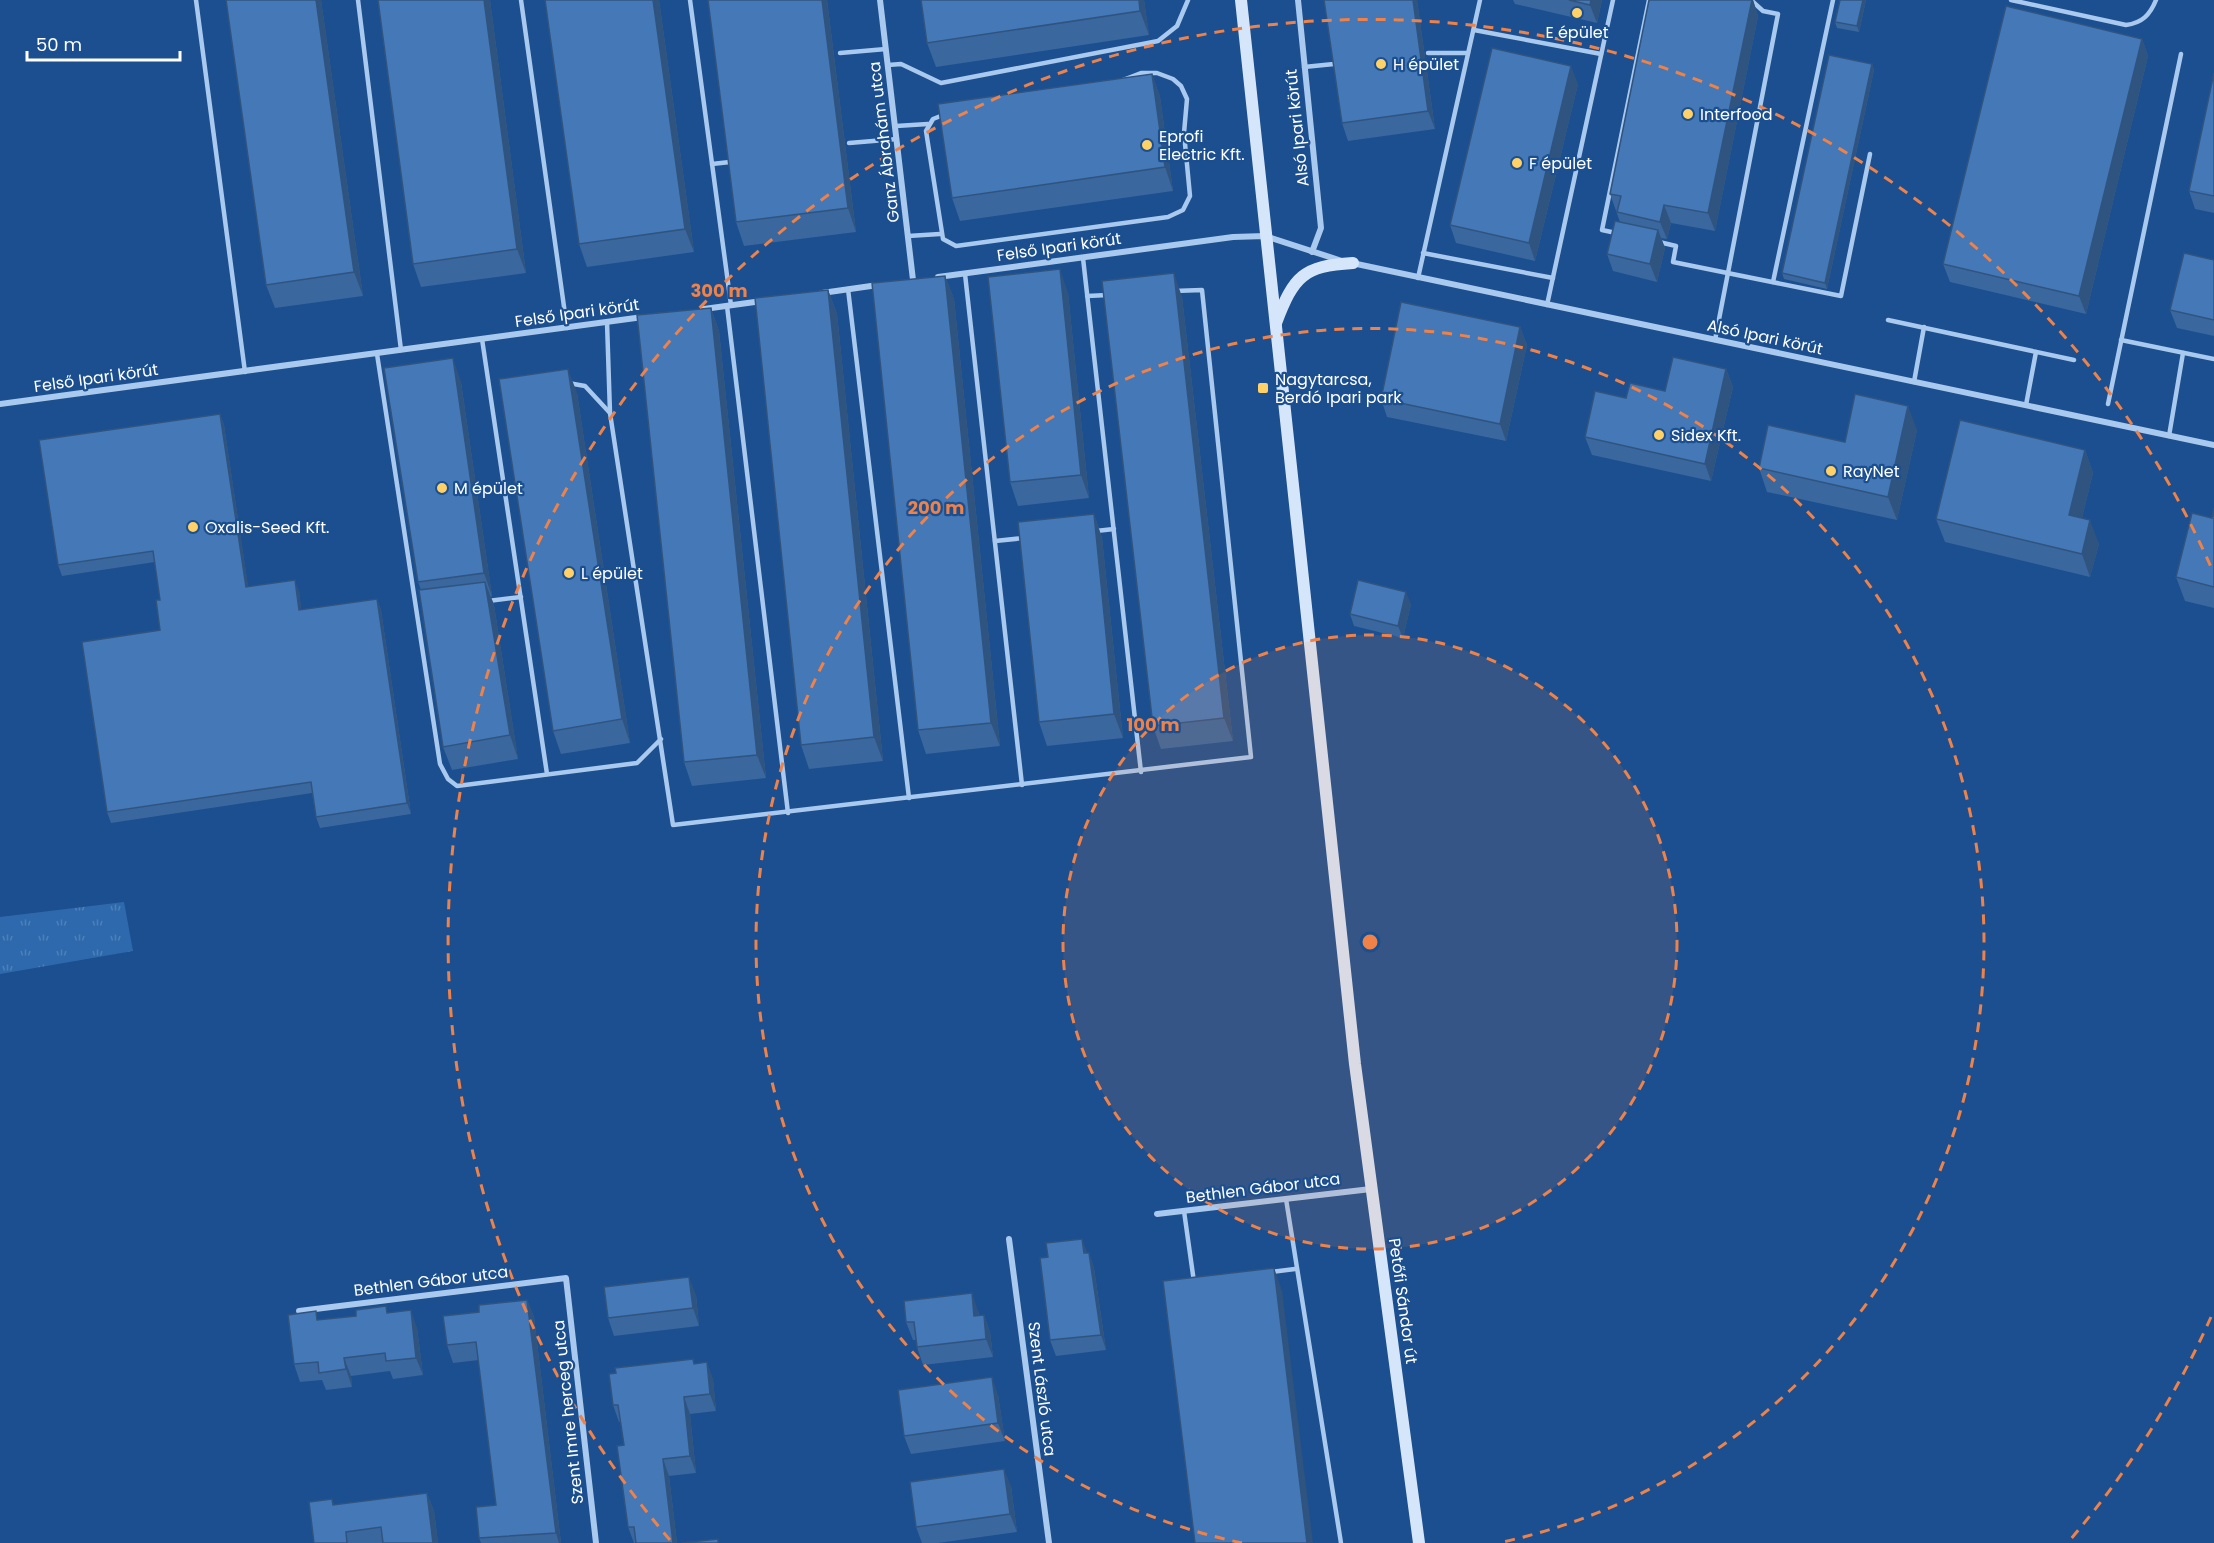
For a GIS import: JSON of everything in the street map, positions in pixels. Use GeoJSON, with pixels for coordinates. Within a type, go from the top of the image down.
{"type":"FeatureCollection","features":[{"type":"Feature","properties":{"kind":"main road","name":"Petőfi Sándor út"},"geometry":{"type":"LineString","coordinates":[[1241,0],[1355,1064],[1419,1543]]}},
{"type":"Feature","properties":{"kind":"main road"},"geometry":{"type":"LineString","coordinates":[[1275,327],[1292,286],[1299,278],[1316,268],[1353,263]]}},
{"type":"Feature","properties":{"kind":"street","name":"Ganz Ábrahám utca"},"geometry":{"type":"LineString","coordinates":[[880,0],[913,280]]}},
{"type":"Feature","properties":{"kind":"street","name":"Alsó Ipari körút"},"geometry":{"type":"LineString","coordinates":[[1298,0],[1321,228],[1312,252]]}},
{"type":"Feature","properties":{"kind":"street","name":"Felső Ipari körút"},"geometry":{"type":"LineString","coordinates":[[934,278],[1215,240],[1266,236]]}},
{"type":"Feature","properties":{"kind":"street","name":"Alsó Ipari körút"},"geometry":{"type":"LineString","coordinates":[[1266,236],[1312,252],[1418,278],[2214,445]]}},
{"type":"Feature","properties":{"kind":"street"},"geometry":{"type":"LineString","coordinates":[[902,282],[924,279]]}},
{"type":"Feature","properties":{"kind":"street"},"geometry":{"type":"LineString","coordinates":[[813,294],[891,283]]}},
{"type":"Feature","properties":{"kind":"street"},"geometry":{"type":"LineString","coordinates":[[694,310],[766,300]]}},
{"type":"Feature","properties":{"kind":"street","name":"Felső Ipari körút"},"geometry":{"type":"LineString","coordinates":[[0,404],[651,316]]}},
{"type":"Feature","properties":{"kind":"street","name":"Bethlen Gábor utca"},"geometry":{"type":"LineString","coordinates":[[1157,1214],[1371,1189]]}},
{"type":"Feature","properties":{"kind":"street","name":"Szent László utca"},"geometry":{"type":"LineString","coordinates":[[1009,1239],[1049,1543]]}},
{"type":"Feature","properties":{"kind":"street","name":"Bethlen Gábor utca"},"geometry":{"type":"LineString","coordinates":[[298,1311],[566,1278]]}},
{"type":"Feature","properties":{"kind":"street","name":"Szent Imre herceg utca"},"geometry":{"type":"LineString","coordinates":[[566,1278],[596,1543]]}},
{"type":"Feature","properties":{"kind":"lane"},"geometry":{"type":"LineString","coordinates":[[196,0],[245,372]]}},
{"type":"Feature","properties":{"kind":"lane"},"geometry":{"type":"LineString","coordinates":[[357,0],[401,350]]}},
{"type":"Feature","properties":{"kind":"lane"},"geometry":{"type":"LineString","coordinates":[[521,0],[567,328]]}},
{"type":"Feature","properties":{"kind":"lane"},"geometry":{"type":"LineString","coordinates":[[690,0],[729,305],[788,813]]}},
{"type":"Feature","properties":{"kind":"lane"},"geometry":{"type":"LineString","coordinates":[[888,65],[901,64],[941,83],[1158,41],[1177,26],[1188,0]]}},
{"type":"Feature","properties":{"kind":"lane"},"geometry":{"type":"LineString","coordinates":[[1418,278],[1480,0]]}},
{"type":"Feature","properties":{"kind":"lane"},"geometry":{"type":"LineString","coordinates":[[1547,305],[1613,0]]}},
{"type":"Feature","properties":{"kind":"lane"},"geometry":{"type":"LineString","coordinates":[[1623,235],[1602,230],[1649,0]]}},
{"type":"Feature","properties":{"kind":"lane"},"geometry":{"type":"LineString","coordinates":[[1715,340],[1778,14],[1763,11],[1751,0]]}},
{"type":"Feature","properties":{"kind":"lane"},"geometry":{"type":"LineString","coordinates":[[1773,282],[1833,0]]}},
{"type":"Feature","properties":{"kind":"lane"},"geometry":{"type":"LineString","coordinates":[[2011,0],[2038,3],[2126,25],[2142,20],[2149,14],[2156,0]]}},
{"type":"Feature","properties":{"kind":"lane"},"geometry":{"type":"LineString","coordinates":[[1474,30],[1601,54]]}},
{"type":"Feature","properties":{"kind":"lane"},"geometry":{"type":"LineString","coordinates":[[840,53],[886,50]]}},
{"type":"Feature","properties":{"kind":"lane"},"geometry":{"type":"LineString","coordinates":[[1428,53],[1468,53]]}},
{"type":"Feature","properties":{"kind":"lane"},"geometry":{"type":"LineString","coordinates":[[2108,404],[2181,54]]}},
{"type":"Feature","properties":{"kind":"lane"},"geometry":{"type":"LineString","coordinates":[[1304,67],[1334,64]]}},
{"type":"Feature","properties":{"kind":"lane"},"geometry":{"type":"LineString","coordinates":[[896,126],[928,124],[944,113],[961,108],[1096,90],[1141,72],[1157,73],[1173,79],[1181,86],[1188,110],[1184,133],[1190,196],[1188,204],[1177,215],[956,246],[949,244],[940,234],[926,130],[928,124]]}},
{"type":"Feature","properties":{"kind":"lane"},"geometry":{"type":"LineString","coordinates":[[849,143],[897,138]]}},
{"type":"Feature","properties":{"kind":"lane"},"geometry":{"type":"LineString","coordinates":[[1655,242],[1676,246],[1673,262],[1841,296],[1870,154]]}},
{"type":"Feature","properties":{"kind":"lane"},"geometry":{"type":"LineString","coordinates":[[712,164],[730,162]]}},
{"type":"Feature","properties":{"kind":"lane"},"geometry":{"type":"LineString","coordinates":[[908,236],[940,234]]}},
{"type":"Feature","properties":{"kind":"lane"},"geometry":{"type":"LineString","coordinates":[[1423,253],[1553,278]]}},
{"type":"Feature","properties":{"kind":"lane"},"geometry":{"type":"LineString","coordinates":[[1083,258],[1141,772]]}},
{"type":"Feature","properties":{"kind":"lane"},"geometry":{"type":"LineString","coordinates":[[965,274],[1022,785]]}},
{"type":"Feature","properties":{"kind":"lane"},"geometry":{"type":"LineString","coordinates":[[848,289],[909,798]]}},
{"type":"Feature","properties":{"kind":"lane"},"geometry":{"type":"LineString","coordinates":[[607,322],[610,413],[673,825],[1141,772],[1251,757],[1202,290],[1168,292]]}},
{"type":"Feature","properties":{"kind":"lane"},"geometry":{"type":"LineString","coordinates":[[1087,296],[1110,295]]}},
{"type":"Feature","properties":{"kind":"lane"},"geometry":{"type":"LineString","coordinates":[[1888,320],[2074,360]]}},
{"type":"Feature","properties":{"kind":"lane"},"geometry":{"type":"LineString","coordinates":[[1914,382],[1924,327]]}},
{"type":"Feature","properties":{"kind":"lane"},"geometry":{"type":"LineString","coordinates":[[482,339],[547,774]]}},
{"type":"Feature","properties":{"kind":"lane"},"geometry":{"type":"LineString","coordinates":[[2121,340],[2214,359]]}},
{"type":"Feature","properties":{"kind":"lane"},"geometry":{"type":"LineString","coordinates":[[2026,405],[2036,351]]}},
{"type":"Feature","properties":{"kind":"lane"},"geometry":{"type":"LineString","coordinates":[[2169,436],[2183,352]]}},
{"type":"Feature","properties":{"kind":"lane"},"geometry":{"type":"LineString","coordinates":[[377,354],[440,764],[448,779],[457,786],[637,763],[661,739]]}},
{"type":"Feature","properties":{"kind":"lane"},"geometry":{"type":"LineString","coordinates":[[563,382],[585,386],[610,413]]}},
{"type":"Feature","properties":{"kind":"lane"},"geometry":{"type":"LineString","coordinates":[[490,392],[501,391]]}},
{"type":"Feature","properties":{"kind":"lane"},"geometry":{"type":"LineString","coordinates":[[1090,532],[1114,529]]}},
{"type":"Feature","properties":{"kind":"lane"},"geometry":{"type":"LineString","coordinates":[[995,541],[1030,538]]}},
{"type":"Feature","properties":{"kind":"lane"},"geometry":{"type":"LineString","coordinates":[[486,601],[521,597]]}},
{"type":"Feature","properties":{"kind":"lane"},"geometry":{"type":"LineString","coordinates":[[416,611],[428,609]]}},
{"type":"Feature","properties":{"kind":"lane"},"geometry":{"type":"LineString","coordinates":[[1286,1199],[1295,1269],[1341,1543]]}},
{"type":"Feature","properties":{"kind":"lane"},"geometry":{"type":"LineString","coordinates":[[1185,1211],[1194,1282],[1205,1281]]}},
{"type":"Feature","properties":{"kind":"lane"},"geometry":{"type":"LineString","coordinates":[[1261,1273],[1295,1269]]}},
{"type":"Feature","properties":{"kind":"green space"},"geometry":{"type":"Polygon","coordinates":[[[124,902],[133,951],[0,974],[0,917],[124,902]]]}},
{"type":"Feature","properties":{"kind":"building"},"geometry":{"type":"Polygon","coordinates":[[[226,0],[316,0],[354,272],[266,285],[226,0]]]}},
{"type":"Feature","properties":{"kind":"building"},"geometry":{"type":"Polygon","coordinates":[[[378,0],[484,0],[517,249],[413,264],[378,0]]]}},
{"type":"Feature","properties":{"kind":"building"},"geometry":{"type":"Polygon","coordinates":[[[545,0],[653,0],[685,229],[579,244],[545,0]]]}},
{"type":"Feature","properties":{"kind":"building"},"geometry":{"type":"Polygon","coordinates":[[[708,0],[822,0],[848,208],[736,222],[708,0]]]}},
{"type":"Feature","properties":{"kind":"building"},"geometry":{"type":"Polygon","coordinates":[[[921,0],[1139,0],[1140,11],[927,43],[921,0]]]}},
{"type":"Feature","properties":{"kind":"building","name":"H épület"},"geometry":{"type":"Polygon","coordinates":[[[1324,0],[1413,0],[1428,111],[1342,123],[1324,0]]]}},
{"type":"Feature","properties":{"kind":"building"},"geometry":{"type":"Polygon","coordinates":[[[1569,0],[1591,0],[1590,5],[1569,0]]]}},
{"type":"Feature","properties":{"kind":"building","name":"Interfood"},"geometry":{"type":"Polygon","coordinates":[[[1649,0],[1752,0],[1708,213],[1664,205],[1660,222],[1617,212],[1621,196],[1610,194],[1649,0]]]}},
{"type":"Feature","properties":{"kind":"building"},"geometry":{"type":"Polygon","coordinates":[[[1840,0],[1863,0],[1857,26],[1835,22],[1840,0]]]}},
{"type":"Feature","properties":{"kind":"building"},"geometry":{"type":"Polygon","coordinates":[[[2006,6],[2142,39],[2079,296],[1943,264],[2006,6]]]}},
{"type":"Feature","properties":{"kind":"building","name":"F épület"},"geometry":{"type":"Polygon","coordinates":[[[1492,48],[1571,66],[1529,243],[1450,225],[1492,48]]]}},
{"type":"Feature","properties":{"kind":"building"},"geometry":{"type":"Polygon","coordinates":[[[1829,55],[1872,64],[1825,283],[1782,273],[1829,55]]]}},
{"type":"Feature","properties":{"kind":"building"},"geometry":{"type":"Polygon","coordinates":[[[2214,73],[2214,196],[2189,191],[2214,73]]]}},
{"type":"Feature","properties":{"kind":"building"},"geometry":{"type":"Polygon","coordinates":[[[1152,74],[1165,167],[952,198],[938,104],[1152,74]]]}},
{"type":"Feature","properties":{"kind":"building"},"geometry":{"type":"Polygon","coordinates":[[[1615,221],[1658,230],[1650,264],[1607,254],[1615,221]]]}},
{"type":"Feature","properties":{"kind":"building"},"geometry":{"type":"Polygon","coordinates":[[[2184,253],[2214,260],[2214,320],[2170,310],[2184,253]]]}},
{"type":"Feature","properties":{"kind":"building"},"geometry":{"type":"Polygon","coordinates":[[[1060,269],[1081,475],[1010,482],[988,277],[1060,269]]]}},
{"type":"Feature","properties":{"kind":"building"},"geometry":{"type":"Polygon","coordinates":[[[1174,273],[1224,718],[1153,726],[1102,281],[1174,273]]]}},
{"type":"Feature","properties":{"kind":"building"},"geometry":{"type":"Polygon","coordinates":[[[945,276],[991,723],[918,730],[872,283],[945,276]]]}},
{"type":"Feature","properties":{"kind":"building"},"geometry":{"type":"Polygon","coordinates":[[[828,290],[874,737],[801,745],[755,298],[828,290]]]}},
{"type":"Feature","properties":{"kind":"building"},"geometry":{"type":"Polygon","coordinates":[[[1401,302],[1520,327],[1500,424],[1381,399],[1401,302]]]}},
{"type":"Feature","properties":{"kind":"building"},"geometry":{"type":"Polygon","coordinates":[[[711,308],[757,755],[684,762],[637,315],[711,308]]]}},
{"type":"Feature","properties":{"kind":"building","name":"Sidex Kft."},"geometry":{"type":"Polygon","coordinates":[[[1673,357],[1726,369],[1705,464],[1585,437],[1595,391],[1626,398],[1630,383],[1665,391],[1673,357]]]}},
{"type":"Feature","properties":{"kind":"building","name":"M épület"},"geometry":{"type":"Polygon","coordinates":[[[453,358],[484,573],[418,582],[384,368],[453,358]]]}},
{"type":"Feature","properties":{"kind":"building","name":"L épület"},"geometry":{"type":"Polygon","coordinates":[[[568,369],[622,719],[553,731],[499,379],[568,369]]]}},
{"type":"Feature","properties":{"kind":"building"},"geometry":{"type":"Polygon","coordinates":[[[1855,394],[1908,406],[1888,497],[1759,468],[1768,425],[1845,442],[1855,394]]]}},
{"type":"Feature","properties":{"kind":"building"},"geometry":{"type":"Polygon","coordinates":[[[220,414],[246,587],[295,580],[299,610],[377,599],[407,803],[316,817],[311,782],[107,812],[82,642],[160,630],[156,600],[160,600],[153,551],[58,565],[39,440],[220,414]]]}},
{"type":"Feature","properties":{"kind":"building"},"geometry":{"type":"Polygon","coordinates":[[[1960,420],[2085,450],[2069,515],[2090,520],[2082,554],[1936,519],[1960,420]]]}},
{"type":"Feature","properties":{"kind":"building"},"geometry":{"type":"Polygon","coordinates":[[[2214,508],[2214,587],[2176,577],[2192,513],[2212,518],[2214,508]]]}},
{"type":"Feature","properties":{"kind":"building"},"geometry":{"type":"Polygon","coordinates":[[[1094,514],[1114,714],[1039,722],[1018,522],[1094,514]]]}},
{"type":"Feature","properties":{"kind":"building"},"geometry":{"type":"Polygon","coordinates":[[[1358,580],[1406,592],[1398,626],[1350,614],[1358,580]]]}},
{"type":"Feature","properties":{"kind":"building"},"geometry":{"type":"Polygon","coordinates":[[[485,582],[510,735],[443,747],[419,590],[485,582]]]}},
{"type":"Feature","properties":{"kind":"building"},"geometry":{"type":"Polygon","coordinates":[[[1082,1239],[1084,1253],[1089,1253],[1101,1335],[1050,1340],[1040,1258],[1048,1257],[1046,1243],[1082,1239]]]}},
{"type":"Feature","properties":{"kind":"building"},"geometry":{"type":"Polygon","coordinates":[[[1274,1268],[1307,1543],[1195,1543],[1163,1281],[1274,1268]]]}},
{"type":"Feature","properties":{"kind":"building"},"geometry":{"type":"Polygon","coordinates":[[[689,1277],[693,1308],[608,1318],[604,1287],[689,1277]]]}},
{"type":"Feature","properties":{"kind":"building"},"geometry":{"type":"Polygon","coordinates":[[[972,1293],[974,1316],[984,1315],[986,1339],[917,1347],[914,1322],[906,1322],[904,1301],[972,1293]]]}},
{"type":"Feature","properties":{"kind":"building"},"geometry":{"type":"Polygon","coordinates":[[[527,1300],[556,1533],[479,1538],[476,1507],[496,1505],[476,1342],[447,1345],[443,1316],[479,1312],[479,1305],[527,1300]]]}},
{"type":"Feature","properties":{"kind":"building"},"geometry":{"type":"Polygon","coordinates":[[[386,1306],[387,1313],[411,1310],[416,1358],[386,1361],[385,1353],[344,1358],[346,1369],[319,1373],[318,1362],[294,1364],[288,1315],[316,1311],[317,1320],[356,1316],[356,1310],[386,1306]]]}},
{"type":"Feature","properties":{"kind":"building"},"geometry":{"type":"Polygon","coordinates":[[[693,1359],[694,1364],[707,1362],[710,1394],[684,1397],[690,1456],[663,1459],[673,1543],[636,1543],[634,1527],[628,1527],[617,1446],[624,1445],[618,1405],[613,1405],[609,1374],[616,1373],[615,1368],[693,1359]]]}},
{"type":"Feature","properties":{"kind":"building"},"geometry":{"type":"Polygon","coordinates":[[[992,1377],[998,1423],[904,1436],[898,1390],[992,1377]]]}},
{"type":"Feature","properties":{"kind":"building"},"geometry":{"type":"Polygon","coordinates":[[[1004,1469],[1010,1514],[916,1527],[910,1482],[1004,1469]]]}},
{"type":"Feature","properties":{"kind":"building"},"geometry":{"type":"Polygon","coordinates":[[[427,1493],[433,1543],[383,1543],[381,1527],[346,1532],[347,1543],[314,1543],[309,1502],[332,1499],[333,1505],[427,1493]]]}},
{"type":"Feature","properties":{"kind":"building"},"geometry":{"type":"Polygon","coordinates":[[[718,1539],[718,1543],[682,1543],[718,1539]]]}},
{"type":"Feature","properties":{"kind":"place","name":"E épület"},"geometry":{"type":"Point","coordinates":[1577,13]}},
{"type":"Feature","properties":{"kind":"place","name":"H épület"},"geometry":{"type":"Point","coordinates":[1381,64]}},
{"type":"Feature","properties":{"kind":"place","name":"Interfood"},"geometry":{"type":"Point","coordinates":[1688,114]}},
{"type":"Feature","properties":{"kind":"place","name":"Eprofi Electric Kft."},"geometry":{"type":"Point","coordinates":[1147,145]}},
{"type":"Feature","properties":{"kind":"place","name":"F épület"},"geometry":{"type":"Point","coordinates":[1517,163]}},
{"type":"Feature","properties":{"kind":"place","name":"Nagytarcsa, Berdó Ipari park"},"geometry":{"type":"Point","coordinates":[1263,388]}},
{"type":"Feature","properties":{"kind":"place","name":"Sidex Kft."},"geometry":{"type":"Point","coordinates":[1659,435]}},
{"type":"Feature","properties":{"kind":"place","name":"RayNet"},"geometry":{"type":"Point","coordinates":[1831,471]}},
{"type":"Feature","properties":{"kind":"place","name":"M épület"},"geometry":{"type":"Point","coordinates":[442,488]}},
{"type":"Feature","properties":{"kind":"place","name":"Oxalis-Seed Kft."},"geometry":{"type":"Point","coordinates":[193,527]}},
{"type":"Feature","properties":{"kind":"place","name":"L épület"},"geometry":{"type":"Point","coordinates":[569,573]}}]}
